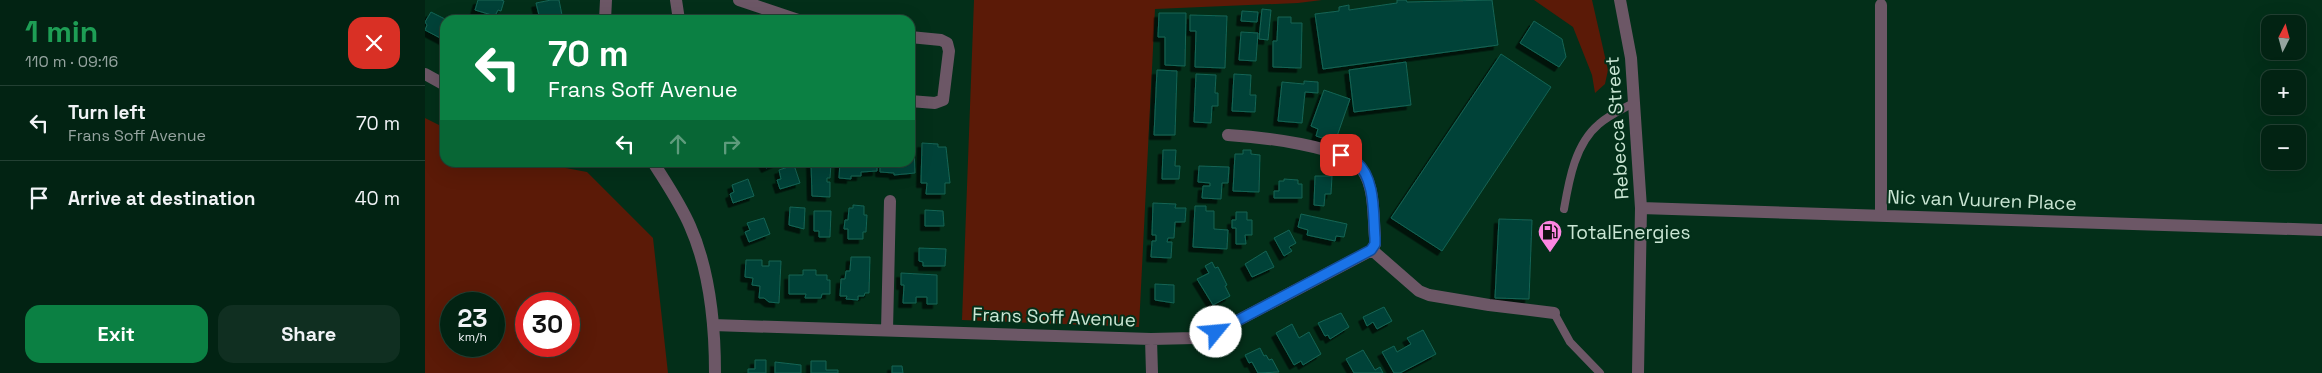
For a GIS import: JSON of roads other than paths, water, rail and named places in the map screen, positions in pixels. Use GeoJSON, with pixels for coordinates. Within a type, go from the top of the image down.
{"type":"FeatureCollection","features":[{"type":"Feature","properties":{"kind":"street"},"geometry":{"type":"LineString","coordinates":[[605,15],[606,0]]}},
{"type":"Feature","properties":{"kind":"street"},"geometry":{"type":"LineString","coordinates":[[676,0],[678,15]]}},
{"type":"Feature","properties":{"kind":"street"},"geometry":{"type":"LineString","coordinates":[[739,0],[783,15]]}},
{"type":"Feature","properties":{"kind":"street","name":"Rebecca Street"},"geometry":{"type":"LineString","coordinates":[[1620,0],[1631,58],[1641,208],[1638,373]]}},
{"type":"Feature","properties":{"kind":"street"},"geometry":{"type":"LineString","coordinates":[[1881,5],[1881,216]]}},
{"type":"Feature","properties":{"kind":"street"},"geometry":{"type":"LineString","coordinates":[[915,37],[941,40],[947,43],[949,50],[943,100],[935,103],[915,101]]}},
{"type":"Feature","properties":{"kind":"street"},"geometry":{"type":"LineString","coordinates":[[425,74],[440,82]]}},
{"type":"Feature","properties":{"kind":"street"},"geometry":{"type":"LineString","coordinates":[[1228,135],[1289,142],[1341,155],[1356,163],[1363,171],[1370,187],[1375,238],[1375,244],[1371,250],[1419,290],[1429,295],[1489,306],[1554,313]]}},
{"type":"Feature","properties":{"kind":"street"},"geometry":{"type":"LineString","coordinates":[[656,167],[679,204],[701,253],[713,325],[715,373]]}},
{"type":"Feature","properties":{"kind":"street"},"geometry":{"type":"LineString","coordinates":[[887,330],[890,201]]}},
{"type":"Feature","properties":{"kind":"street","name":"Nic van Vuuren Place"},"geometry":{"type":"LineString","coordinates":[[1641,208],[2322,230]]}},
{"type":"Feature","properties":{"kind":"street","name":"Frans Soff Avenue"},"geometry":{"type":"LineString","coordinates":[[713,325],[1151,339],[1205,336],[1371,250]]}},
{"type":"Feature","properties":{"kind":"street"},"geometry":{"type":"LineString","coordinates":[[1151,339],[1152,373]]}},
{"type":"Feature","properties":{"kind":"lane"},"geometry":{"type":"LineString","coordinates":[[1564,209],[1569,179],[1583,144],[1598,124],[1635,102]]}},
{"type":"Feature","properties":{"kind":"lane"},"geometry":{"type":"LineString","coordinates":[[1554,313],[1570,342],[1600,373]]}},
{"type":"Feature","properties":{"kind":"place","name":"TotalEnergies"},"geometry":{"type":"Point","coordinates":[1550,253]}}]}
